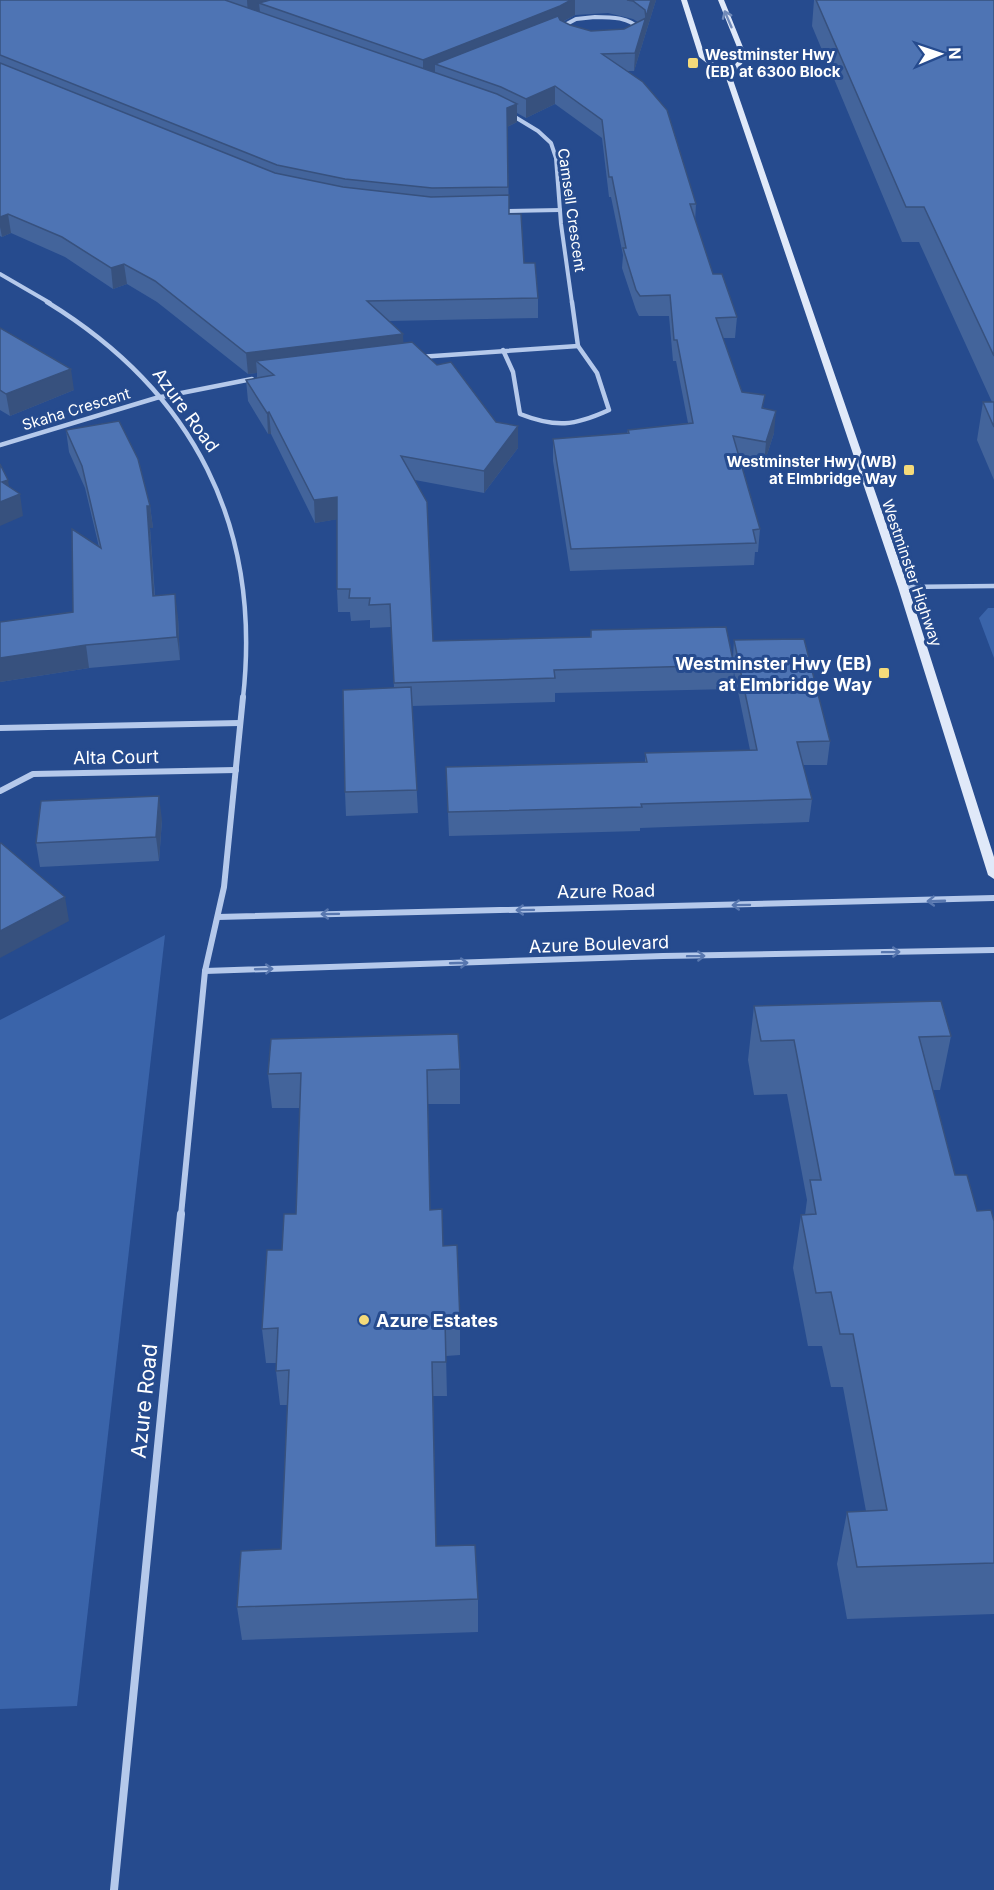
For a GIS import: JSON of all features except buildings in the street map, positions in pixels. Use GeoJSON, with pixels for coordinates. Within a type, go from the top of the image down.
{"type":"FeatureCollection","features":[{"type":"Feature","properties":{"kind":"main road"},"geometry":{"type":"LineString","coordinates":[[684,0],[702,57],[729,77],[744,57],[721,0]]}},
{"type":"Feature","properties":{"kind":"main road","name":"Westminster Highway"},"geometry":{"type":"LineString","coordinates":[[729,77],[903,587],[994,875]]}},
{"type":"Feature","properties":{"kind":"street"},"geometry":{"type":"LineString","coordinates":[[552,31],[568,22],[585,18],[616,18],[638,26],[641,34],[621,44],[586,44],[567,38],[562,34],[562,26]]}},
{"type":"Feature","properties":{"kind":"street","name":"Camsell Crescent"},"geometry":{"type":"LineString","coordinates":[[503,350],[513,372],[520,414],[544,424],[579,424],[609,410],[597,373],[578,346],[560,210],[556,158],[551,143],[522,120],[507,112]]}},
{"type":"Feature","properties":{"kind":"street"},"geometry":{"type":"LineString","coordinates":[[490,211],[560,210]]}},
{"type":"Feature","properties":{"kind":"street","name":"Azure Road"},"geometry":{"type":"LineString","coordinates":[[0,274],[42,297],[100,338],[143,376],[187,433],[209,471],[233,533],[243,577],[247,624],[224,888],[205,971],[114,1890]]}},
{"type":"Feature","properties":{"kind":"street"},"geometry":{"type":"LineString","coordinates":[[410,357],[578,346]]}},
{"type":"Feature","properties":{"kind":"street"},"geometry":{"type":"LineString","coordinates":[[160,397],[209,385],[264,378]]}},
{"type":"Feature","properties":{"kind":"street","name":"Skaha Crescent"},"geometry":{"type":"LineString","coordinates":[[0,445],[70,422],[160,397]]}},
{"type":"Feature","properties":{"kind":"street"},"geometry":{"type":"LineString","coordinates":[[903,587],[994,586]]}},
{"type":"Feature","properties":{"kind":"street","name":"Alta Court"},"geometry":{"type":"LineString","coordinates":[[0,729],[240,723]]}},
{"type":"Feature","properties":{"kind":"street","name":"Alta Court"},"geometry":{"type":"LineString","coordinates":[[0,791],[33,774],[236,770]]}},
{"type":"Feature","properties":{"kind":"street","name":"Azure Road"},"geometry":{"type":"LineString","coordinates":[[218,917],[994,898]]}},
{"type":"Feature","properties":{"kind":"street","name":"Azure Boulevard"},"geometry":{"type":"LineString","coordinates":[[205,971],[651,957],[994,950]]}},
{"type":"Feature","properties":{"kind":"shaded area"},"geometry":{"type":"Polygon","coordinates":[[[988,608],[994,608],[994,658],[979,618],[988,608]]]}},
{"type":"Feature","properties":{"kind":"shaded area"},"geometry":{"type":"Polygon","coordinates":[[[165,935],[77,1706],[0,1709],[0,1020],[165,935]]]}},
{"type":"Feature","properties":{"kind":"place","name":"Westminster Hwy (EB) at 6300 Block"},"geometry":{"type":"Point","coordinates":[693,63]}},
{"type":"Feature","properties":{"kind":"place","name":"Westminster Hwy (WB) at Elmbridge Way"},"geometry":{"type":"Point","coordinates":[909,470]}},
{"type":"Feature","properties":{"kind":"place","name":"Westminster Hwy (EB) at Elmbridge Way"},"geometry":{"type":"Point","coordinates":[884,673]}},
{"type":"Feature","properties":{"kind":"place","name":"Azure Estates"},"geometry":{"type":"Point","coordinates":[364,1320]}}]}
